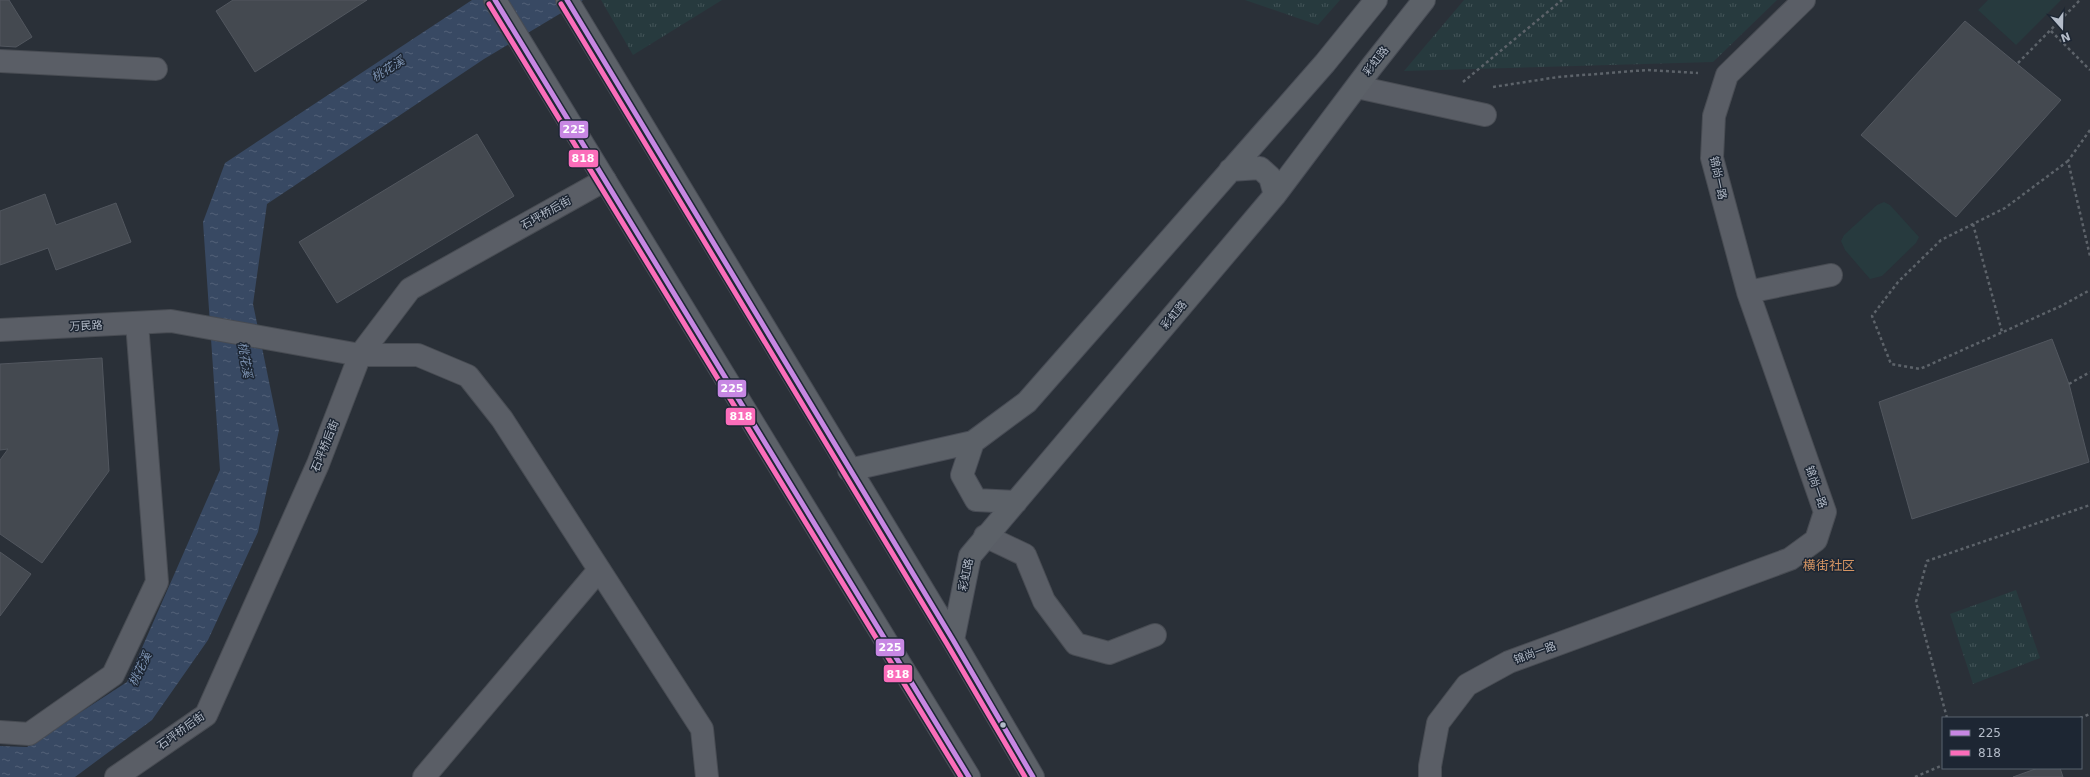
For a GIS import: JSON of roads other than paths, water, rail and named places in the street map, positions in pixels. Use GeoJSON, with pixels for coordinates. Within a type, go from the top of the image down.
{"type":"FeatureCollection","features":[{"type":"Feature","properties":{"kind":"main road"},"geometry":{"type":"LineString","coordinates":[[495,0],[969,777]]}},
{"type":"Feature","properties":{"kind":"main road"},"geometry":{"type":"LineString","coordinates":[[567,0],[1034,777]]}},
{"type":"Feature","properties":{"kind":"main road"},"geometry":{"type":"LineString","coordinates":[[849,470],[973,442],[1027,402],[1325,63],[1376,0]]}},
{"type":"Feature","properties":{"kind":"main road","name":"彩虹路"},"geometry":{"type":"LineString","coordinates":[[953,640],[970,556],[985,536],[1016,502],[1275,195],[1372,66],[1424,0]]}},
{"type":"Feature","properties":{"kind":"main road"},"geometry":{"type":"LineString","coordinates":[[1230,170],[1260,168],[1270,176],[1275,195]]}},
{"type":"Feature","properties":{"kind":"main road"},"geometry":{"type":"LineString","coordinates":[[973,442],[962,475],[976,500],[1016,502]]}},
{"type":"Feature","properties":{"kind":"street","name":"锦尚一路"},"geometry":{"type":"LineString","coordinates":[[1430,777],[1430,766],[1438,723],[1467,684],[1509,662],[1790,558],[1816,540],[1825,512],[1748,292],[1712,158],[1714,116],[1727,75],[1804,0]]}},
{"type":"Feature","properties":{"kind":"street"},"geometry":{"type":"LineString","coordinates":[[0,61],[156,69]]}},
{"type":"Feature","properties":{"kind":"street"},"geometry":{"type":"LineString","coordinates":[[1357,87],[1485,115]]}},
{"type":"Feature","properties":{"kind":"street","name":"石坪桥后街"},"geometry":{"type":"LineString","coordinates":[[116,777],[206,715],[318,464],[351,353],[410,289],[605,180]]}},
{"type":"Feature","properties":{"kind":"street"},"geometry":{"type":"LineString","coordinates":[[1748,292],[1831,275]]}},
{"type":"Feature","properties":{"kind":"street","name":"万民路"},"geometry":{"type":"LineString","coordinates":[[0,330],[171,321],[351,353],[418,355],[468,376],[502,419],[702,729],[708,777]]}},
{"type":"Feature","properties":{"kind":"street"},"geometry":{"type":"LineString","coordinates":[[0,732],[29,734],[113,675],[157,582],[137,323]]}},
{"type":"Feature","properties":{"kind":"street"},"geometry":{"type":"LineString","coordinates":[[985,536],[1025,555],[1044,601],[1076,644],[1109,653],[1155,635]]}},
{"type":"Feature","properties":{"kind":"street"},"geometry":{"type":"LineString","coordinates":[[431,774],[600,570]]}},
{"type":"Feature","properties":{"kind":"water","name":"桃花溪"},"geometry":{"type":"Polygon","coordinates":[[[472,0],[583,0],[484,59],[267,204],[253,304],[279,430],[258,532],[208,640],[152,720],[75,777],[0,777],[0,746],[27,747],[127,682],[220,470],[203,222],[225,163],[472,0]]]}},
{"type":"Feature","properties":{"kind":"district","name":"横街社区"},"geometry":{"type":"Point","coordinates":[1829,565]}}]}
